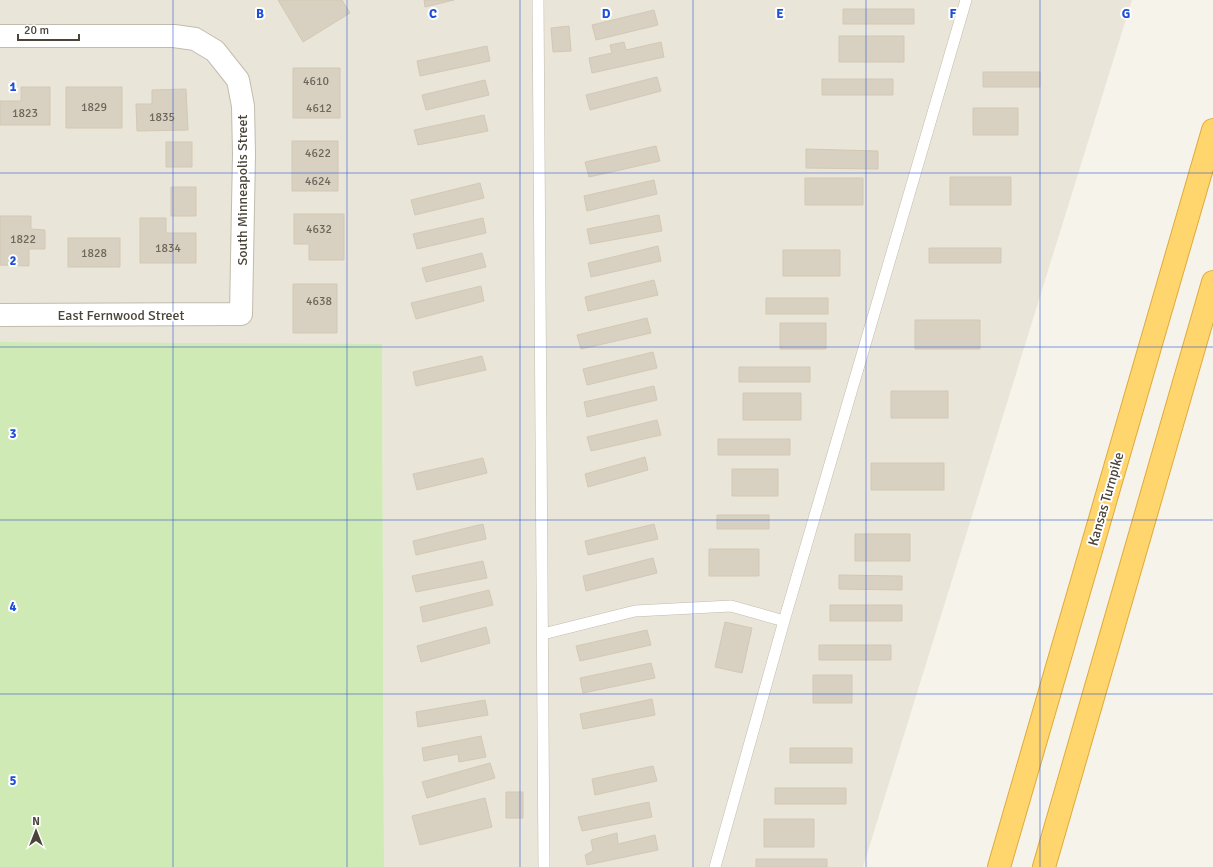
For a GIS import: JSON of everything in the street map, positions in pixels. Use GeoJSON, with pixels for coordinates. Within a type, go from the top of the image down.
{"type":"FeatureCollection","features":[{"type":"Feature","properties":{"kind":"highway","name":"Kansas Turnpike"},"geometry":{"type":"LineString","coordinates":[[999,867],[1213,130]]}},
{"type":"Feature","properties":{"kind":"highway"},"geometry":{"type":"LineString","coordinates":[[1044,867],[1058,824],[1213,282]]}},
{"type":"Feature","properties":{"kind":"street","name":"South Minneapolis Street"},"geometry":{"type":"LineString","coordinates":[[0,36],[174,36],[195,39],[215,51],[238,80],[243,106],[244,154],[241,314]]}},
{"type":"Feature","properties":{"kind":"street","name":"East Fernwood Street"},"geometry":{"type":"LineString","coordinates":[[0,315],[241,314]]}},
{"type":"Feature","properties":{"kind":"lane"},"geometry":{"type":"LineString","coordinates":[[538,0],[544,867]]}},
{"type":"Feature","properties":{"kind":"lane"},"geometry":{"type":"LineString","coordinates":[[715,867],[784,621],[966,0]]}},
{"type":"Feature","properties":{"kind":"lane"},"geometry":{"type":"LineString","coordinates":[[543,634],[635,611],[731,606],[784,621]]}},
{"type":"Feature","properties":{"kind":"shaded area"},"geometry":{"type":"Polygon","coordinates":[[[0,0],[1132,0],[863,867],[384,867],[382,345],[0,342],[0,0]]]}},
{"type":"Feature","properties":{"kind":"green space"},"geometry":{"type":"Polygon","coordinates":[[[0,342],[382,344],[384,867],[0,867],[0,342]]]}},
{"type":"Feature","properties":{"kind":"building"},"geometry":{"type":"Polygon","coordinates":[[[278,0],[342,0],[350,13],[303,42],[278,0]]]}},
{"type":"Feature","properties":{"kind":"building"},"geometry":{"type":"Polygon","coordinates":[[[424,0],[454,0],[425,7],[424,0]]]}},
{"type":"Feature","properties":{"kind":"building"},"geometry":{"type":"Polygon","coordinates":[[[843,9],[914,9],[914,24],[843,24],[843,9]]]}},
{"type":"Feature","properties":{"kind":"building"},"geometry":{"type":"Polygon","coordinates":[[[654,10],[658,25],[596,40],[592,25],[654,10]]]}},
{"type":"Feature","properties":{"kind":"building"},"geometry":{"type":"Polygon","coordinates":[[[569,26],[571,51],[553,52],[551,28],[569,26]]]}},
{"type":"Feature","properties":{"kind":"building"},"geometry":{"type":"Polygon","coordinates":[[[839,36],[904,36],[904,62],[839,62],[839,36]]]}},
{"type":"Feature","properties":{"kind":"building"},"geometry":{"type":"Polygon","coordinates":[[[624,42],[626,50],[661,42],[664,57],[592,73],[589,58],[612,53],[610,45],[624,42]]]}},
{"type":"Feature","properties":{"kind":"building"},"geometry":{"type":"Polygon","coordinates":[[[487,46],[490,61],[420,76],[417,61],[487,46]]]}},
{"type":"Feature","properties":{"kind":"building"},"geometry":{"type":"Polygon","coordinates":[[[293,68],[340,68],[340,118],[293,118],[293,68]]]}},
{"type":"Feature","properties":{"kind":"building"},"geometry":{"type":"Polygon","coordinates":[[[983,72],[1040,72],[1040,87],[983,87],[983,72]]]}},
{"type":"Feature","properties":{"kind":"building"},"geometry":{"type":"Polygon","coordinates":[[[657,77],[661,91],[590,110],[586,95],[657,77]]]}},
{"type":"Feature","properties":{"kind":"building"},"geometry":{"type":"Polygon","coordinates":[[[822,79],[893,79],[893,95],[822,95],[822,79]]]}},
{"type":"Feature","properties":{"kind":"building"},"geometry":{"type":"Polygon","coordinates":[[[485,80],[489,95],[426,110],[422,95],[485,80]]]}},
{"type":"Feature","properties":{"kind":"building"},"geometry":{"type":"Polygon","coordinates":[[[21,87],[50,87],[50,125],[0,125],[0,101],[21,101],[21,87]]]}},
{"type":"Feature","properties":{"kind":"building"},"geometry":{"type":"Polygon","coordinates":[[[66,87],[122,87],[122,128],[66,128],[66,87]]]}},
{"type":"Feature","properties":{"kind":"building"},"geometry":{"type":"Polygon","coordinates":[[[186,89],[188,130],[137,131],[136,104],[152,104],[152,90],[186,89]]]}},
{"type":"Feature","properties":{"kind":"building"},"geometry":{"type":"Polygon","coordinates":[[[973,108],[1018,108],[1018,135],[973,135],[973,108]]]}},
{"type":"Feature","properties":{"kind":"building"},"geometry":{"type":"Polygon","coordinates":[[[484,115],[488,131],[418,145],[414,130],[484,115]]]}},
{"type":"Feature","properties":{"kind":"building"},"geometry":{"type":"Polygon","coordinates":[[[292,141],[338,141],[338,191],[292,191],[292,141]]]}},
{"type":"Feature","properties":{"kind":"building"},"geometry":{"type":"Polygon","coordinates":[[[166,142],[192,142],[192,167],[166,167],[166,142]]]}},
{"type":"Feature","properties":{"kind":"building"},"geometry":{"type":"Polygon","coordinates":[[[656,146],[660,161],[589,177],[585,162],[656,146]]]}},
{"type":"Feature","properties":{"kind":"building"},"geometry":{"type":"Polygon","coordinates":[[[806,149],[878,151],[878,169],[806,168],[806,149]]]}},
{"type":"Feature","properties":{"kind":"building"},"geometry":{"type":"Polygon","coordinates":[[[950,177],[1011,177],[1011,205],[950,205],[950,177]]]}},
{"type":"Feature","properties":{"kind":"building"},"geometry":{"type":"Polygon","coordinates":[[[805,178],[863,178],[863,205],[805,205],[805,178]]]}},
{"type":"Feature","properties":{"kind":"building"},"geometry":{"type":"Polygon","coordinates":[[[654,180],[657,194],[587,211],[584,196],[654,180]]]}},
{"type":"Feature","properties":{"kind":"building"},"geometry":{"type":"Polygon","coordinates":[[[480,183],[484,198],[415,215],[411,200],[480,183]]]}},
{"type":"Feature","properties":{"kind":"building"},"geometry":{"type":"Polygon","coordinates":[[[171,187],[196,187],[196,216],[171,216],[171,187]]]}},
{"type":"Feature","properties":{"kind":"building"},"geometry":{"type":"Polygon","coordinates":[[[294,214],[344,214],[344,260],[309,260],[309,244],[294,244],[294,214]]]}},
{"type":"Feature","properties":{"kind":"building"},"geometry":{"type":"Polygon","coordinates":[[[659,215],[662,231],[590,244],[587,229],[659,215]]]}},
{"type":"Feature","properties":{"kind":"building"},"geometry":{"type":"Polygon","coordinates":[[[0,216],[31,216],[31,229],[45,230],[45,249],[29,249],[29,266],[0,265],[0,216]]]}},
{"type":"Feature","properties":{"kind":"building"},"geometry":{"type":"Polygon","coordinates":[[[140,218],[166,218],[166,233],[196,233],[196,263],[140,263],[140,218]]]}},
{"type":"Feature","properties":{"kind":"building"},"geometry":{"type":"Polygon","coordinates":[[[483,218],[486,233],[417,249],[413,234],[483,218]]]}},
{"type":"Feature","properties":{"kind":"building"},"geometry":{"type":"Polygon","coordinates":[[[68,238],[120,238],[120,267],[68,267],[68,238]]]}},
{"type":"Feature","properties":{"kind":"building"},"geometry":{"type":"Polygon","coordinates":[[[658,246],[661,261],[591,277],[588,263],[658,246]]]}},
{"type":"Feature","properties":{"kind":"building"},"geometry":{"type":"Polygon","coordinates":[[[929,248],[1001,248],[1001,263],[929,263],[929,248]]]}},
{"type":"Feature","properties":{"kind":"building"},"geometry":{"type":"Polygon","coordinates":[[[783,250],[840,250],[840,276],[783,276],[783,250]]]}},
{"type":"Feature","properties":{"kind":"building"},"geometry":{"type":"Polygon","coordinates":[[[482,253],[486,267],[426,282],[422,268],[482,253]]]}},
{"type":"Feature","properties":{"kind":"building"},"geometry":{"type":"Polygon","coordinates":[[[654,280],[658,295],[588,311],[585,297],[654,280]]]}},
{"type":"Feature","properties":{"kind":"building"},"geometry":{"type":"Polygon","coordinates":[[[293,284],[337,284],[337,333],[293,333],[293,284]]]}},
{"type":"Feature","properties":{"kind":"building"},"geometry":{"type":"Polygon","coordinates":[[[481,286],[484,301],[416,319],[411,303],[481,286]]]}},
{"type":"Feature","properties":{"kind":"building"},"geometry":{"type":"Polygon","coordinates":[[[766,298],[828,298],[828,314],[766,314],[766,298]]]}},
{"type":"Feature","properties":{"kind":"building"},"geometry":{"type":"Polygon","coordinates":[[[647,318],[651,333],[581,349],[577,335],[647,318]]]}},
{"type":"Feature","properties":{"kind":"building"},"geometry":{"type":"Polygon","coordinates":[[[915,320],[980,320],[980,349],[915,349],[915,320]]]}},
{"type":"Feature","properties":{"kind":"building"},"geometry":{"type":"Polygon","coordinates":[[[780,323],[826,323],[826,349],[780,349],[780,323]]]}},
{"type":"Feature","properties":{"kind":"building"},"geometry":{"type":"Polygon","coordinates":[[[653,352],[657,368],[587,385],[583,369],[653,352]]]}},
{"type":"Feature","properties":{"kind":"building"},"geometry":{"type":"Polygon","coordinates":[[[482,356],[486,370],[416,386],[413,372],[482,356]]]}},
{"type":"Feature","properties":{"kind":"building"},"geometry":{"type":"Polygon","coordinates":[[[739,367],[810,367],[810,382],[739,382],[739,367]]]}},
{"type":"Feature","properties":{"kind":"building"},"geometry":{"type":"Polygon","coordinates":[[[654,386],[657,400],[587,417],[584,402],[654,386]]]}},
{"type":"Feature","properties":{"kind":"building"},"geometry":{"type":"Polygon","coordinates":[[[891,391],[948,391],[948,418],[891,418],[891,391]]]}},
{"type":"Feature","properties":{"kind":"building"},"geometry":{"type":"Polygon","coordinates":[[[743,393],[801,393],[801,420],[743,420],[743,393]]]}},
{"type":"Feature","properties":{"kind":"building"},"geometry":{"type":"Polygon","coordinates":[[[657,420],[661,435],[591,451],[587,437],[657,420]]]}},
{"type":"Feature","properties":{"kind":"building"},"geometry":{"type":"Polygon","coordinates":[[[718,439],[790,439],[790,455],[718,455],[718,439]]]}},
{"type":"Feature","properties":{"kind":"building"},"geometry":{"type":"Polygon","coordinates":[[[645,457],[648,470],[588,487],[585,474],[645,457]]]}},
{"type":"Feature","properties":{"kind":"building"},"geometry":{"type":"Polygon","coordinates":[[[483,458],[487,473],[417,490],[413,474],[483,458]]]}},
{"type":"Feature","properties":{"kind":"building"},"geometry":{"type":"Polygon","coordinates":[[[871,463],[944,463],[944,490],[871,490],[871,463]]]}},
{"type":"Feature","properties":{"kind":"building"},"geometry":{"type":"Polygon","coordinates":[[[732,469],[778,469],[778,496],[732,496],[732,469]]]}},
{"type":"Feature","properties":{"kind":"building"},"geometry":{"type":"Polygon","coordinates":[[[717,515],[769,515],[769,529],[717,529],[717,515]]]}},
{"type":"Feature","properties":{"kind":"building"},"geometry":{"type":"Polygon","coordinates":[[[483,524],[486,539],[416,555],[413,541],[483,524]]]}},
{"type":"Feature","properties":{"kind":"building"},"geometry":{"type":"Polygon","coordinates":[[[654,524],[658,539],[588,555],[585,541],[654,524]]]}},
{"type":"Feature","properties":{"kind":"building"},"geometry":{"type":"Polygon","coordinates":[[[855,534],[910,534],[910,561],[855,561],[855,534]]]}},
{"type":"Feature","properties":{"kind":"building"},"geometry":{"type":"Polygon","coordinates":[[[709,549],[759,549],[759,576],[709,576],[709,549]]]}},
{"type":"Feature","properties":{"kind":"building"},"geometry":{"type":"Polygon","coordinates":[[[653,558],[657,573],[586,591],[583,576],[653,558]]]}},
{"type":"Feature","properties":{"kind":"building"},"geometry":{"type":"Polygon","coordinates":[[[483,561],[487,578],[416,592],[412,576],[483,561]]]}},
{"type":"Feature","properties":{"kind":"building"},"geometry":{"type":"Polygon","coordinates":[[[839,575],[902,576],[902,590],[839,589],[839,575]]]}},
{"type":"Feature","properties":{"kind":"building"},"geometry":{"type":"Polygon","coordinates":[[[489,590],[493,605],[423,622],[420,607],[489,590]]]}},
{"type":"Feature","properties":{"kind":"building"},"geometry":{"type":"Polygon","coordinates":[[[830,605],[902,605],[902,621],[830,621],[830,605]]]}},
{"type":"Feature","properties":{"kind":"building"},"geometry":{"type":"Polygon","coordinates":[[[725,622],[752,628],[742,673],[715,667],[725,622]]]}},
{"type":"Feature","properties":{"kind":"building"},"geometry":{"type":"Polygon","coordinates":[[[486,627],[490,643],[421,662],[417,646],[486,627]]]}},
{"type":"Feature","properties":{"kind":"building"},"geometry":{"type":"Polygon","coordinates":[[[647,630],[651,645],[580,661],[576,646],[647,630]]]}},
{"type":"Feature","properties":{"kind":"building"},"geometry":{"type":"Polygon","coordinates":[[[819,645],[891,645],[891,660],[819,660],[819,645]]]}},
{"type":"Feature","properties":{"kind":"building"},"geometry":{"type":"Polygon","coordinates":[[[651,663],[655,678],[583,693],[580,678],[651,663]]]}},
{"type":"Feature","properties":{"kind":"building"},"geometry":{"type":"Polygon","coordinates":[[[813,675],[852,675],[852,703],[813,703],[813,675]]]}},
{"type":"Feature","properties":{"kind":"building"},"geometry":{"type":"Polygon","coordinates":[[[652,699],[655,715],[583,729],[580,714],[652,699]]]}},
{"type":"Feature","properties":{"kind":"building"},"geometry":{"type":"Polygon","coordinates":[[[485,700],[488,715],[418,727],[416,712],[485,700]]]}},
{"type":"Feature","properties":{"kind":"building"},"geometry":{"type":"Polygon","coordinates":[[[481,736],[486,757],[459,762],[458,754],[424,761],[422,748],[481,736]]]}},
{"type":"Feature","properties":{"kind":"building"},"geometry":{"type":"Polygon","coordinates":[[[790,748],[852,748],[852,763],[790,763],[790,748]]]}},
{"type":"Feature","properties":{"kind":"building"},"geometry":{"type":"Polygon","coordinates":[[[490,763],[495,778],[427,798],[422,782],[490,763]]]}},
{"type":"Feature","properties":{"kind":"building"},"geometry":{"type":"Polygon","coordinates":[[[653,766],[657,781],[595,795],[592,779],[653,766]]]}},
{"type":"Feature","properties":{"kind":"building"},"geometry":{"type":"Polygon","coordinates":[[[775,788],[846,788],[846,804],[775,804],[775,788]]]}},
{"type":"Feature","properties":{"kind":"building"},"geometry":{"type":"Polygon","coordinates":[[[506,792],[523,792],[523,818],[506,818],[506,792]]]}},
{"type":"Feature","properties":{"kind":"building"},"geometry":{"type":"Polygon","coordinates":[[[485,798],[492,827],[420,845],[412,816],[485,798]]]}},
{"type":"Feature","properties":{"kind":"building"},"geometry":{"type":"Polygon","coordinates":[[[649,802],[652,817],[582,831],[578,817],[649,802]]]}},
{"type":"Feature","properties":{"kind":"building"},"geometry":{"type":"Polygon","coordinates":[[[764,819],[814,819],[814,847],[764,847],[764,819]]]}},
{"type":"Feature","properties":{"kind":"building"},"geometry":{"type":"Polygon","coordinates":[[[617,833],[618,844],[655,835],[658,850],[587,865],[585,855],[593,851],[591,840],[617,833]]]}},
{"type":"Feature","properties":{"kind":"building"},"geometry":{"type":"Polygon","coordinates":[[[756,859],[827,859],[827,867],[756,867],[756,859]]]}}]}
